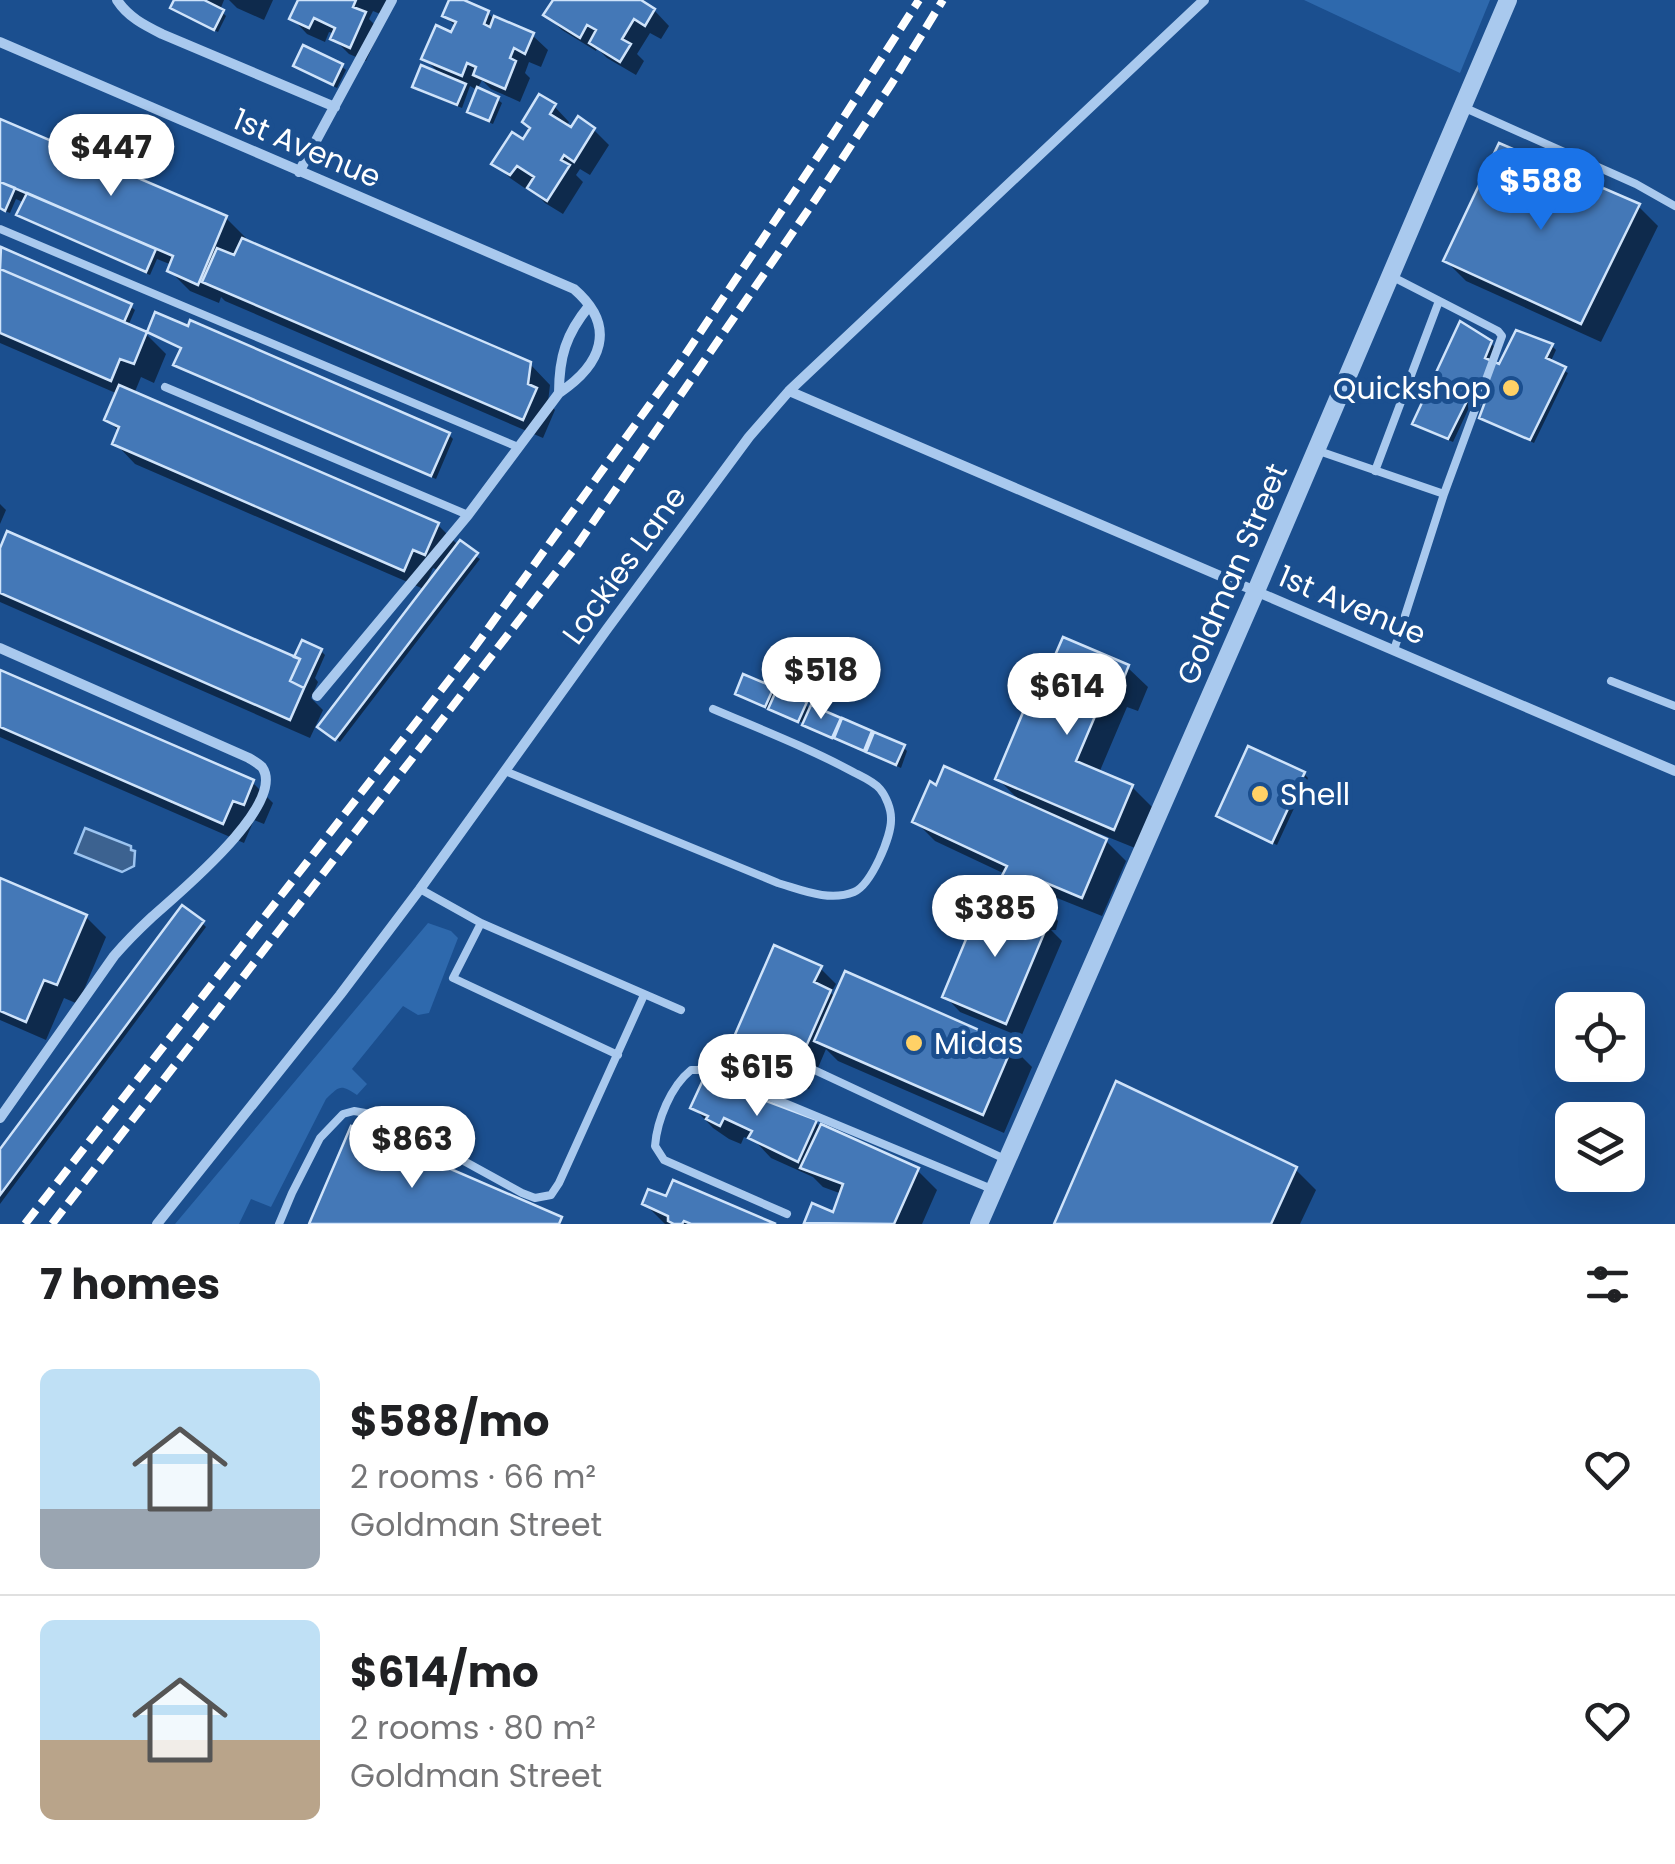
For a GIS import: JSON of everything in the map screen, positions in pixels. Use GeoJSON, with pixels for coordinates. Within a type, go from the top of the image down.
{"type":"FeatureCollection","features":[{"type":"Feature","properties":{"kind":"street"},"geometry":{"type":"LineString","coordinates":[[117,0],[124,10],[162,34],[334,106]]}},
{"type":"Feature","properties":{"kind":"street"},"geometry":{"type":"LineString","coordinates":[[299,172],[392,0]]}},
{"type":"Feature","properties":{"kind":"street","name":"Lockies Lane"},"geometry":{"type":"LineString","coordinates":[[156,1224],[285,1066],[420,889],[738,453],[790,391],[1204,0]]}},
{"type":"Feature","properties":{"kind":"street","name":"Goldman Street"},"geometry":{"type":"LineString","coordinates":[[979,1224],[1256,591],[1508,0]]}},
{"type":"Feature","properties":{"kind":"street","name":"1st Avenue"},"geometry":{"type":"LineString","coordinates":[[0,42],[574,289],[589,306]]}},
{"type":"Feature","properties":{"kind":"street"},"geometry":{"type":"LineString","coordinates":[[317,696],[468,515],[559,393],[592,364],[598,348],[598,322],[589,306],[563,353],[559,393]]}},
{"type":"Feature","properties":{"kind":"street","name":"1st Avenue"},"geometry":{"type":"LineString","coordinates":[[790,391],[1675,772]]}},
{"type":"Feature","properties":{"kind":"street"},"geometry":{"type":"LineString","coordinates":[[0,648],[249,758],[264,772],[260,801],[252,816],[223,853],[114,956],[0,1118]]}},
{"type":"Feature","properties":{"kind":"lane"},"geometry":{"type":"LineString","coordinates":[[1463,107],[1636,184],[1675,206]]}},
{"type":"Feature","properties":{"kind":"lane"},"geometry":{"type":"LineString","coordinates":[[0,229],[518,447]]}},
{"type":"Feature","properties":{"kind":"lane"},"geometry":{"type":"LineString","coordinates":[[1391,276],[1502,336],[1444,494],[1394,650]]}},
{"type":"Feature","properties":{"kind":"lane"},"geometry":{"type":"LineString","coordinates":[[1375,471],[1439,300]]}},
{"type":"Feature","properties":{"kind":"lane"},"geometry":{"type":"LineString","coordinates":[[164,386],[468,515]]}},
{"type":"Feature","properties":{"kind":"lane"},"geometry":{"type":"LineString","coordinates":[[1316,450],[1444,494]]}},
{"type":"Feature","properties":{"kind":"lane"},"geometry":{"type":"LineString","coordinates":[[1611,681],[1675,706]]}},
{"type":"Feature","properties":{"kind":"lane"},"geometry":{"type":"LineString","coordinates":[[505,771],[812,893],[834,896],[856,891],[869,880],[892,818],[878,786],[827,758],[712,709]]}},
{"type":"Feature","properties":{"kind":"lane"},"geometry":{"type":"LineString","coordinates":[[420,889],[481,923],[681,1010]]}},
{"type":"Feature","properties":{"kind":"lane"},"geometry":{"type":"LineString","coordinates":[[481,923],[453,978],[618,1054]]}},
{"type":"Feature","properties":{"kind":"lane"},"geometry":{"type":"LineString","coordinates":[[279,1224],[320,1138],[344,1114],[354,1111],[382,1116],[522,1193],[535,1198],[551,1194],[560,1183],[644,995]]}},
{"type":"Feature","properties":{"kind":"lane"},"geometry":{"type":"LineString","coordinates":[[810,1068],[1007,1160]]}},
{"type":"Feature","properties":{"kind":"lane"},"geometry":{"type":"LineString","coordinates":[[787,1214],[664,1160],[654,1146],[656,1130],[679,1079],[691,1070],[705,1070],[994,1190]]}},
{"type":"Feature","properties":{"kind":"shaded area"},"geometry":{"type":"Polygon","coordinates":[[[1304,0],[1490,0],[1460,73],[1304,0]]]}},
{"type":"Feature","properties":{"kind":"shaded area"},"geometry":{"type":"Polygon","coordinates":[[[85,828],[131,846],[135,851],[134,866],[122,872],[75,853],[85,828]]]}},
{"type":"Feature","properties":{"kind":"shaded area"},"geometry":{"type":"Polygon","coordinates":[[[428,923],[451,931],[458,938],[429,1013],[418,1015],[403,1006],[352,1069],[367,1084],[357,1095],[340,1088],[326,1099],[271,1207],[251,1199],[239,1224],[175,1224],[428,923]]]}},
{"type":"Feature","properties":{"kind":"building"},"geometry":{"type":"Polygon","coordinates":[[[174,0],[204,0],[224,10],[214,30],[170,8],[174,0]]]}},
{"type":"Feature","properties":{"kind":"building"},"geometry":{"type":"Polygon","coordinates":[[[298,0],[356,0],[353,7],[366,12],[350,48],[330,39],[335,28],[314,18],[309,28],[289,19],[298,0]]]}},
{"type":"Feature","properties":{"kind":"building"},"geometry":{"type":"Polygon","coordinates":[[[449,0],[464,0],[489,11],[484,24],[490,27],[494,16],[534,33],[525,54],[514,48],[510,58],[516,61],[505,89],[473,75],[476,67],[467,63],[462,76],[421,59],[436,25],[451,32],[456,22],[442,16],[449,0]]]}},
{"type":"Feature","properties":{"kind":"building"},"geometry":{"type":"Polygon","coordinates":[[[553,0],[641,0],[655,9],[645,26],[634,19],[622,39],[631,44],[620,62],[589,43],[596,30],[587,25],[580,38],[543,15],[553,0]]]}},
{"type":"Feature","properties":{"kind":"building"},"geometry":{"type":"Polygon","coordinates":[[[303,45],[343,64],[333,85],[293,66],[303,45]]]}},
{"type":"Feature","properties":{"kind":"building"},"geometry":{"type":"Polygon","coordinates":[[[421,65],[466,84],[457,105],[412,87],[421,65]]]}},
{"type":"Feature","properties":{"kind":"building"},"geometry":{"type":"Polygon","coordinates":[[[477,87],[499,97],[489,121],[467,112],[477,87]]]}},
{"type":"Feature","properties":{"kind":"building"},"geometry":{"type":"Polygon","coordinates":[[[539,94],[556,104],[550,114],[571,127],[578,116],[595,128],[574,162],[564,155],[561,160],[570,165],[547,201],[527,188],[534,177],[517,166],[510,175],[491,164],[512,132],[523,139],[530,128],[522,122],[539,94]]]}},
{"type":"Feature","properties":{"kind":"building"},"geometry":{"type":"Polygon","coordinates":[[[0,119],[227,216],[198,285],[167,271],[173,256],[0,182],[0,119]]]}},
{"type":"Feature","properties":{"kind":"building"},"geometry":{"type":"Polygon","coordinates":[[[1499,143],[1640,204],[1581,324],[1443,261],[1499,143]]]}},
{"type":"Feature","properties":{"kind":"building"},"geometry":{"type":"Polygon","coordinates":[[[0,182],[15,188],[5,211],[0,208],[0,182]]]}},
{"type":"Feature","properties":{"kind":"building"},"geometry":{"type":"Polygon","coordinates":[[[27,193],[156,249],[146,272],[16,215],[27,193]]]}},
{"type":"Feature","properties":{"kind":"building"},"geometry":{"type":"Polygon","coordinates":[[[242,238],[531,362],[528,384],[537,388],[523,420],[202,282],[217,248],[234,255],[242,238]]]}},
{"type":"Feature","properties":{"kind":"building"},"geometry":{"type":"Polygon","coordinates":[[[1,247],[132,304],[124,322],[0,269],[1,247]]]}},
{"type":"Feature","properties":{"kind":"building"},"geometry":{"type":"Polygon","coordinates":[[[0,269],[147,332],[134,364],[120,359],[111,381],[0,333],[0,269]]]}},
{"type":"Feature","properties":{"kind":"building"},"geometry":{"type":"Polygon","coordinates":[[[155,312],[188,326],[190,320],[450,433],[431,476],[173,365],[181,348],[147,332],[155,312]]]}},
{"type":"Feature","properties":{"kind":"building"},"geometry":{"type":"Polygon","coordinates":[[[1460,321],[1492,341],[1485,358],[1499,364],[1516,330],[1553,344],[1546,358],[1566,367],[1530,440],[1479,418],[1485,402],[1470,395],[1448,439],[1412,424],[1460,321]]]}},
{"type":"Feature","properties":{"kind":"building"},"geometry":{"type":"Polygon","coordinates":[[[119,385],[439,523],[425,555],[413,550],[404,571],[112,444],[119,427],[104,420],[119,385]]]}},
{"type":"Feature","properties":{"kind":"building"},"geometry":{"type":"Polygon","coordinates":[[[7,531],[300,659],[290,681],[304,688],[290,720],[0,593],[0,548],[7,531]]]}},
{"type":"Feature","properties":{"kind":"building"},"geometry":{"type":"Polygon","coordinates":[[[460,540],[478,553],[335,740],[317,727],[460,540]]]}},
{"type":"Feature","properties":{"kind":"building"},"geometry":{"type":"Polygon","coordinates":[[[1063,637],[1129,665],[1118,693],[1107,688],[1076,761],[1133,785],[1114,830],[995,779],[1024,710],[1030,713],[1063,637]]]}},
{"type":"Feature","properties":{"kind":"building"},"geometry":{"type":"Polygon","coordinates":[[[302,640],[322,649],[304,688],[290,681],[300,659],[294,657],[302,640]]]}},
{"type":"Feature","properties":{"kind":"building"},"geometry":{"type":"Polygon","coordinates":[[[0,670],[254,780],[244,805],[233,801],[223,824],[0,727],[0,670]]]}},
{"type":"Feature","properties":{"kind":"building"},"geometry":{"type":"Polygon","coordinates":[[[743,674],[774,687],[765,707],[735,694],[743,674]]]}},
{"type":"Feature","properties":{"kind":"building"},"geometry":{"type":"Polygon","coordinates":[[[777,689],[807,702],[798,722],[768,709],[777,689]]]}},
{"type":"Feature","properties":{"kind":"building"},"geometry":{"type":"Polygon","coordinates":[[[811,705],[841,718],[832,738],[802,725],[811,705]]]}},
{"type":"Feature","properties":{"kind":"building"},"geometry":{"type":"Polygon","coordinates":[[[842,718],[872,731],[864,751],[834,738],[842,718]]]}},
{"type":"Feature","properties":{"kind":"building"},"geometry":{"type":"Polygon","coordinates":[[[874,732],[905,745],[896,765],[866,752],[874,732]]]}},
{"type":"Feature","properties":{"kind":"building","name":"Shell"},"geometry":{"type":"Polygon","coordinates":[[[1248,746],[1305,772],[1272,843],[1216,816],[1248,746]]]}},
{"type":"Feature","properties":{"kind":"building"},"geometry":{"type":"Polygon","coordinates":[[[944,766],[1107,839],[1082,898],[1037,879],[1031,892],[1038,895],[1037,911],[990,899],[1007,866],[912,822],[930,781],[936,785],[944,766]]]}},
{"type":"Feature","properties":{"kind":"building"},"geometry":{"type":"Polygon","coordinates":[[[0,878],[87,915],[57,985],[44,980],[26,1022],[0,1011],[0,878]]]}},
{"type":"Feature","properties":{"kind":"building"},"geometry":{"type":"Polygon","coordinates":[[[984,896],[1048,924],[1006,1024],[942,997],[984,896]]]}},
{"type":"Feature","properties":{"kind":"building"},"geometry":{"type":"Polygon","coordinates":[[[182,905],[204,921],[0,1195],[0,1149],[182,905]]]}},
{"type":"Feature","properties":{"kind":"building"},"geometry":{"type":"Polygon","coordinates":[[[774,945],[822,966],[814,982],[831,990],[793,1076],[757,1060],[754,1070],[719,1054],[724,1043],[730,1046],[774,945]]]}},
{"type":"Feature","properties":{"kind":"building","name":"Midas"},"geometry":{"type":"Polygon","coordinates":[[[845,971],[1013,1045],[983,1115],[814,1041],[845,971]]]}},
{"type":"Feature","properties":{"kind":"building"},"geometry":{"type":"Polygon","coordinates":[[[703,1080],[817,1120],[798,1162],[748,1138],[752,1131],[724,1118],[720,1126],[690,1108],[703,1080]]]}},
{"type":"Feature","properties":{"kind":"building"},"geometry":{"type":"Polygon","coordinates":[[[1116,1081],[1297,1167],[1271,1224],[1054,1224],[1116,1081]]]}},
{"type":"Feature","properties":{"kind":"building"},"geometry":{"type":"Polygon","coordinates":[[[821,1124],[919,1168],[894,1224],[804,1223],[812,1203],[833,1212],[843,1184],[800,1168],[821,1124]]]}},
{"type":"Feature","properties":{"kind":"building"},"geometry":{"type":"Polygon","coordinates":[[[351,1126],[562,1217],[559,1224],[309,1224],[351,1126]]]}},
{"type":"Feature","properties":{"kind":"building"},"geometry":{"type":"Polygon","coordinates":[[[673,1180],[776,1224],[674,1224],[668,1216],[642,1204],[648,1189],[666,1196],[673,1180]]]}},
{"type":"Feature","properties":{"kind":"railway"},"geometry":{"type":"LineString","coordinates":[[25,1224],[474,648],[679,364],[919,0]]}},
{"type":"Feature","properties":{"kind":"railway"},"geometry":{"type":"LineString","coordinates":[[52,1224],[578,544],[815,200],[943,0]]}},
{"type":"Feature","properties":{"kind":"place","name":"Quickshop"},"geometry":{"type":"Point","coordinates":[1511,388]}},
{"type":"Feature","properties":{"kind":"place","name":"Shell"},"geometry":{"type":"Point","coordinates":[1260,794]}},
{"type":"Feature","properties":{"kind":"place","name":"Midas"},"geometry":{"type":"Point","coordinates":[914,1043]}}]}
